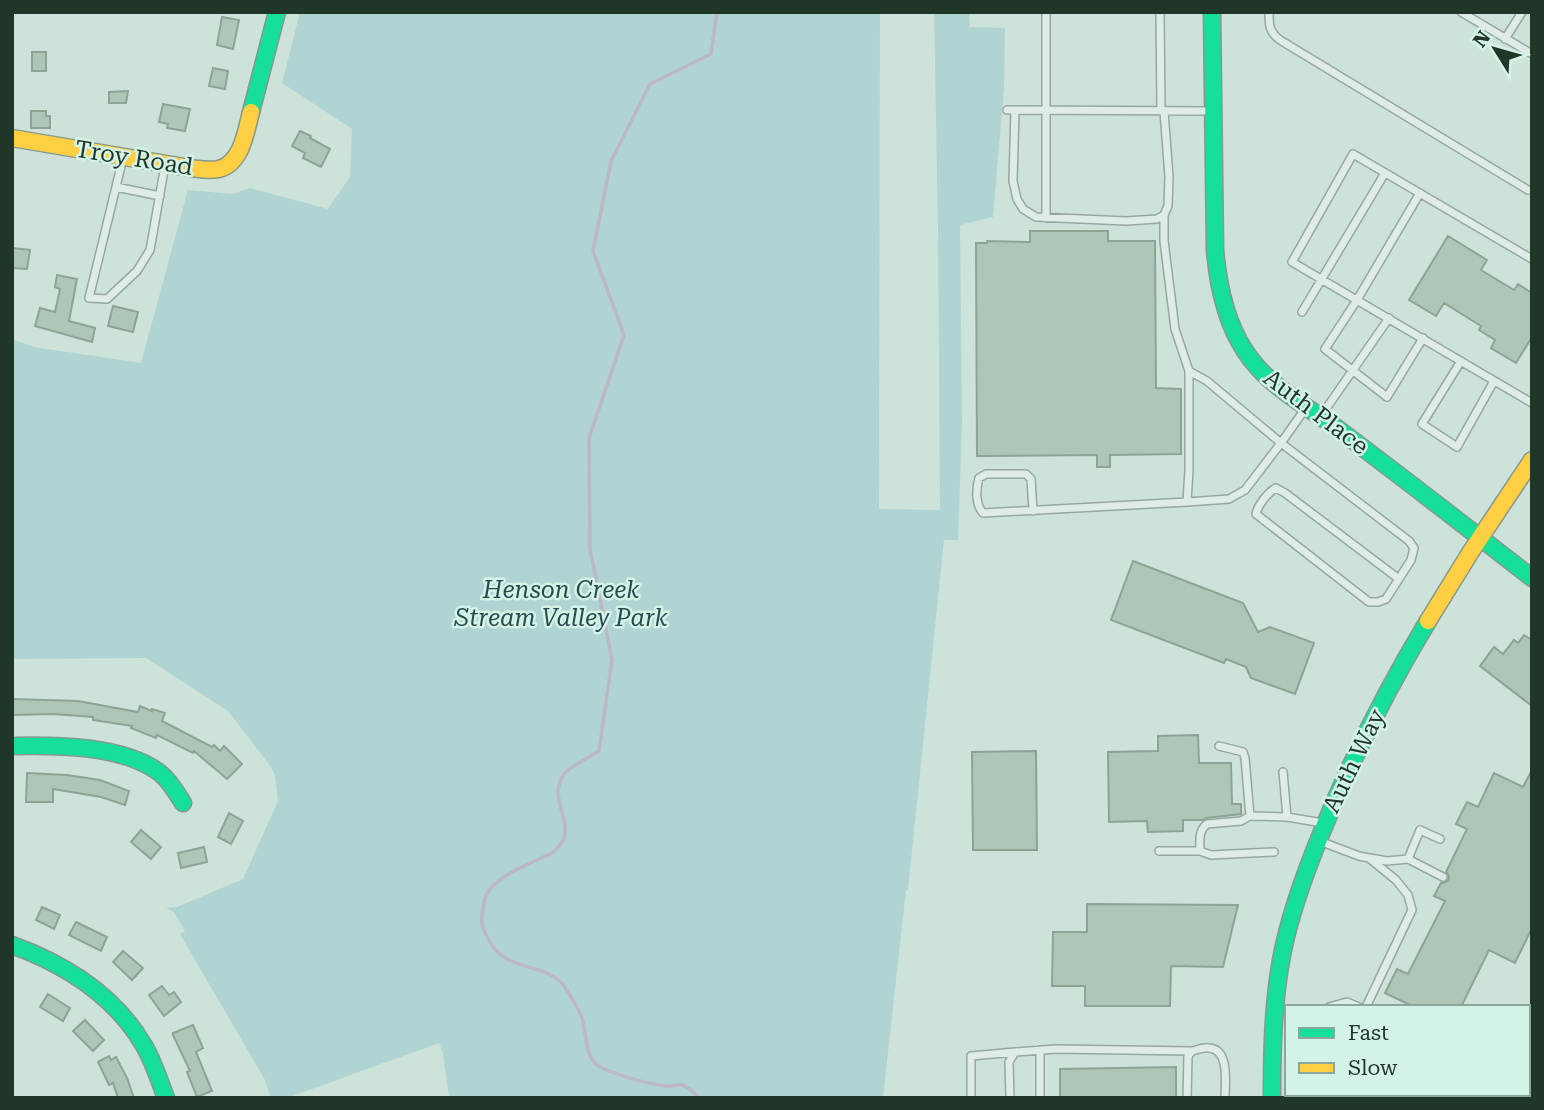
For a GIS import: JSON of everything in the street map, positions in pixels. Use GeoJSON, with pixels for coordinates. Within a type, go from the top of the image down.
{"type":"FeatureCollection","features":[{"type":"Feature","properties":{"kind":"street","name":"Troy Road"},"geometry":{"type":"LineString","coordinates":[[12,138],[190,168],[219,169],[226,166],[233,160],[242,143],[266,62],[277,12]]}},
{"type":"Feature","properties":{"kind":"street","name":"Auth Place"},"geometry":{"type":"LineString","coordinates":[[1212,12],[1215,250],[1218,284],[1224,309],[1245,352],[1278,387],[1321,416],[1532,578]]}},
{"type":"Feature","properties":{"kind":"street","name":"Auth Way"},"geometry":{"type":"LineString","coordinates":[[1272,1098],[1274,1010],[1283,953],[1296,901],[1324,824],[1359,748],[1418,638],[1479,537],[1532,460]]}},
{"type":"Feature","properties":{"kind":"street"},"geometry":{"type":"LineString","coordinates":[[12,746],[74,747],[132,761],[156,771],[172,786],[183,803]]}},
{"type":"Feature","properties":{"kind":"street"},"geometry":{"type":"LineString","coordinates":[[12,945],[36,953],[68,971],[124,1017],[142,1043],[166,1098]]}},
{"type":"Feature","properties":{"kind":"lane"},"geometry":{"type":"LineString","coordinates":[[1046,12],[1046,218]]}},
{"type":"Feature","properties":{"kind":"lane"},"geometry":{"type":"LineString","coordinates":[[1160,12],[1162,111],[1168,177],[1164,241],[1175,329],[1189,371],[1187,502]]}},
{"type":"Feature","properties":{"kind":"lane"},"geometry":{"type":"LineString","coordinates":[[1269,12],[1272,34],[1280,40],[1531,189]]}},
{"type":"Feature","properties":{"kind":"lane"},"geometry":{"type":"LineString","coordinates":[[1461,12],[1532,54]]}},
{"type":"Feature","properties":{"kind":"lane"},"geometry":{"type":"LineString","coordinates":[[1505,39],[1521,12]]}},
{"type":"Feature","properties":{"kind":"lane"},"geometry":{"type":"LineString","coordinates":[[1164,215],[1157,219],[1126,221],[1046,218],[1036,217],[1023,209],[1017,199],[1013,181],[1011,110],[1213,111]]}},
{"type":"Feature","properties":{"kind":"lane"},"geometry":{"type":"LineString","coordinates":[[1532,259],[1353,154],[1292,262],[1532,403]]}},
{"type":"Feature","properties":{"kind":"lane"},"geometry":{"type":"LineString","coordinates":[[124,157],[89,298],[107,299],[137,271],[150,250],[165,164]]}},
{"type":"Feature","properties":{"kind":"lane"},"geometry":{"type":"LineString","coordinates":[[1303,312],[1385,173]]}},
{"type":"Feature","properties":{"kind":"lane"},"geometry":{"type":"LineString","coordinates":[[116,187],[159,196]]}},
{"type":"Feature","properties":{"kind":"lane"},"geometry":{"type":"LineString","coordinates":[[1420,193],[1325,349],[1387,397],[1423,338]]}},
{"type":"Feature","properties":{"kind":"lane"},"geometry":{"type":"LineString","coordinates":[[1321,416],[1389,318]]}},
{"type":"Feature","properties":{"kind":"lane"},"geometry":{"type":"LineString","coordinates":[[1461,361],[1422,424],[1457,447],[1494,381]]}},
{"type":"Feature","properties":{"kind":"lane"},"geometry":{"type":"LineString","coordinates":[[1189,371],[1207,381],[1281,443],[1409,541],[1414,548],[1411,560],[1399,579],[1386,599],[1369,602],[1258,517],[1257,510],[1276,488],[1399,579]]}},
{"type":"Feature","properties":{"kind":"lane"},"geometry":{"type":"LineString","coordinates":[[1033,511],[1031,479],[1026,474],[986,474],[979,478],[978,507],[983,513],[1033,511],[1229,499],[1245,490],[1307,407]]}},
{"type":"Feature","properties":{"kind":"lane"},"geometry":{"type":"LineString","coordinates":[[1219,746],[1243,752],[1250,816]]}},
{"type":"Feature","properties":{"kind":"lane"},"geometry":{"type":"LineString","coordinates":[[1283,772],[1287,817]]}},
{"type":"Feature","properties":{"kind":"lane"},"geometry":{"type":"LineString","coordinates":[[1200,851],[1200,833],[1207,824],[1241,821],[1250,816],[1287,817],[1324,824]]}},
{"type":"Feature","properties":{"kind":"lane"},"geometry":{"type":"LineString","coordinates":[[1408,859],[1420,830],[1440,839]]}},
{"type":"Feature","properties":{"kind":"lane"},"geometry":{"type":"LineString","coordinates":[[1318,841],[1359,856],[1387,861],[1408,859],[1443,877]]}},
{"type":"Feature","properties":{"kind":"lane"},"geometry":{"type":"LineString","coordinates":[[1159,851],[1200,851],[1211,855],[1274,852]]}},
{"type":"Feature","properties":{"kind":"lane"},"geometry":{"type":"LineString","coordinates":[[1367,1005],[1412,910],[1408,895],[1396,880],[1369,858]]}},
{"type":"Feature","properties":{"kind":"lane"},"geometry":{"type":"LineString","coordinates":[[1337,1005],[1348,1002],[1355,1005]]}},
{"type":"Feature","properties":{"kind":"lane"},"geometry":{"type":"LineString","coordinates":[[971,1098],[971,1056],[1040,1050],[1192,1051],[1209,1048],[1217,1049],[1222,1055],[1224,1098]]}},
{"type":"Feature","properties":{"kind":"lane"},"geometry":{"type":"LineString","coordinates":[[1040,1050],[1040,1098]]}},
{"type":"Feature","properties":{"kind":"lane"},"geometry":{"type":"LineString","coordinates":[[1187,1098],[1188,1056],[1192,1051]]}},
{"type":"Feature","properties":{"kind":"lane"},"geometry":{"type":"LineString","coordinates":[[1010,1098],[1009,1062],[1015,1052]]}},
{"type":"Feature","properties":{"kind":"green space","name":"Henson Creek Stream Valley Park"},"geometry":{"type":"Polygon","coordinates":[[[300,12],[880,12],[879,509],[940,510],[934,12],[969,12],[970,27],[1005,28],[1004,88],[993,217],[960,225],[962,423],[958,540],[944,540],[908,890],[883,1098],[449,1098],[443,1053],[439,1043],[287,1098],[271,1098],[265,1080],[180,934],[185,931],[174,912],[166,908],[177,907],[243,879],[278,801],[275,775],[271,767],[228,711],[146,658],[12,659],[12,339],[34,347],[141,363],[188,190],[233,194],[250,188],[328,209],[350,177],[352,129],[282,83],[300,12]]]}},
{"type":"Feature","properties":{"kind":"building"},"geometry":{"type":"Polygon","coordinates":[[[222,17],[239,20],[233,49],[217,45],[222,17]]]}},
{"type":"Feature","properties":{"kind":"building"},"geometry":{"type":"Polygon","coordinates":[[[32,52],[46,52],[46,71],[32,71],[32,52]]]}},
{"type":"Feature","properties":{"kind":"building"},"geometry":{"type":"Polygon","coordinates":[[[213,68],[228,71],[225,89],[209,86],[213,68]]]}},
{"type":"Feature","properties":{"kind":"building"},"geometry":{"type":"Polygon","coordinates":[[[128,91],[126,103],[109,103],[109,92],[128,91]]]}},
{"type":"Feature","properties":{"kind":"building"},"geometry":{"type":"Polygon","coordinates":[[[163,104],[190,109],[185,131],[167,128],[168,124],[159,122],[163,104]]]}},
{"type":"Feature","properties":{"kind":"building"},"geometry":{"type":"Polygon","coordinates":[[[31,111],[46,111],[46,116],[50,116],[50,128],[31,128],[31,111]]]}},
{"type":"Feature","properties":{"kind":"building"},"geometry":{"type":"Polygon","coordinates":[[[300,131],[330,149],[321,167],[303,158],[305,153],[292,146],[300,131]]]}},
{"type":"Feature","properties":{"kind":"building"},"geometry":{"type":"Polygon","coordinates":[[[1030,231],[1108,231],[1108,241],[1155,241],[1156,388],[1181,389],[1181,454],[1110,455],[1110,467],[1097,467],[1097,455],[977,456],[976,243],[1030,242],[1030,231]]]}},
{"type":"Feature","properties":{"kind":"building"},"geometry":{"type":"Polygon","coordinates":[[[1448,236],[1487,260],[1481,270],[1514,290],[1518,284],[1532,293],[1532,337],[1516,363],[1491,348],[1495,340],[1479,330],[1481,326],[1444,303],[1436,316],[1409,300],[1448,236]]]}},
{"type":"Feature","properties":{"kind":"building"},"geometry":{"type":"Polygon","coordinates":[[[12,248],[30,250],[27,269],[12,268],[12,248]]]}},
{"type":"Feature","properties":{"kind":"building"},"geometry":{"type":"Polygon","coordinates":[[[57,275],[77,279],[69,321],[95,328],[92,342],[35,326],[40,308],[55,312],[60,289],[55,287],[57,275]]]}},
{"type":"Feature","properties":{"kind":"building"},"geometry":{"type":"Polygon","coordinates":[[[113,306],[138,312],[133,332],[108,326],[113,306]]]}},
{"type":"Feature","properties":{"kind":"building"},"geometry":{"type":"Polygon","coordinates":[[[1133,561],[1243,603],[1258,632],[1270,627],[1314,643],[1295,694],[1251,678],[1246,667],[1226,659],[1224,663],[1111,620],[1133,561]]]}},
{"type":"Feature","properties":{"kind":"building"},"geometry":{"type":"Polygon","coordinates":[[[1524,635],[1532,640],[1532,706],[1480,666],[1494,647],[1503,654],[1514,640],[1518,643],[1524,635]]]}},
{"type":"Feature","properties":{"kind":"building"},"geometry":{"type":"Polygon","coordinates":[[[12,699],[78,701],[138,712],[140,706],[152,709],[165,713],[162,721],[212,747],[214,745],[220,751],[224,746],[242,764],[227,779],[194,751],[193,753],[157,735],[156,738],[131,728],[132,726],[93,720],[93,717],[12,715],[12,699]]]}},
{"type":"Feature","properties":{"kind":"building"},"geometry":{"type":"Polygon","coordinates":[[[1198,735],[1199,763],[1231,763],[1232,804],[1241,804],[1241,814],[1183,820],[1183,831],[1148,832],[1147,821],[1109,822],[1108,752],[1158,751],[1158,736],[1198,735]]]}},
{"type":"Feature","properties":{"kind":"building"},"geometry":{"type":"Polygon","coordinates":[[[1036,751],[1037,850],[973,850],[972,752],[1036,751]]]}},
{"type":"Feature","properties":{"kind":"building"},"geometry":{"type":"Polygon","coordinates":[[[1532,770],[1532,928],[1515,963],[1489,950],[1462,1005],[1410,1005],[1385,993],[1397,969],[1408,974],[1445,901],[1434,896],[1441,883],[1449,879],[1446,872],[1467,829],[1456,824],[1467,802],[1478,807],[1494,773],[1523,787],[1532,770]]]}},
{"type":"Feature","properties":{"kind":"building"},"geometry":{"type":"Polygon","coordinates":[[[27,773],[100,780],[129,791],[125,805],[101,797],[53,789],[53,802],[26,802],[27,773]]]}},
{"type":"Feature","properties":{"kind":"building"},"geometry":{"type":"Polygon","coordinates":[[[229,813],[243,821],[231,844],[218,837],[229,813]]]}},
{"type":"Feature","properties":{"kind":"building"},"geometry":{"type":"Polygon","coordinates":[[[141,830],[161,847],[151,859],[131,842],[141,830]]]}},
{"type":"Feature","properties":{"kind":"building"},"geometry":{"type":"Polygon","coordinates":[[[204,847],[207,862],[181,868],[178,853],[204,847]]]}},
{"type":"Feature","properties":{"kind":"building"},"geometry":{"type":"Polygon","coordinates":[[[1087,904],[1238,905],[1223,967],[1171,966],[1170,1006],[1085,1006],[1085,986],[1052,986],[1053,932],[1087,932],[1087,904]]]}},
{"type":"Feature","properties":{"kind":"building"},"geometry":{"type":"Polygon","coordinates":[[[42,907],[60,915],[54,929],[36,920],[42,907]]]}},
{"type":"Feature","properties":{"kind":"building"},"geometry":{"type":"Polygon","coordinates":[[[76,922],[107,937],[101,951],[69,935],[76,922]]]}},
{"type":"Feature","properties":{"kind":"building"},"geometry":{"type":"Polygon","coordinates":[[[123,951],[143,968],[132,980],[113,962],[123,951]]]}},
{"type":"Feature","properties":{"kind":"building"},"geometry":{"type":"Polygon","coordinates":[[[162,986],[169,995],[174,992],[181,1002],[164,1016],[149,995],[162,986]]]}},
{"type":"Feature","properties":{"kind":"building"},"geometry":{"type":"Polygon","coordinates":[[[48,994],[70,1008],[63,1021],[40,1007],[48,994]]]}},
{"type":"Feature","properties":{"kind":"building"},"geometry":{"type":"Polygon","coordinates":[[[85,1020],[104,1040],[93,1051],[73,1031],[85,1020]]]}},
{"type":"Feature","properties":{"kind":"building"},"geometry":{"type":"Polygon","coordinates":[[[193,1025],[203,1048],[196,1052],[212,1091],[197,1097],[187,1072],[190,1071],[173,1035],[193,1025]]]}},
{"type":"Feature","properties":{"kind":"building"},"geometry":{"type":"Polygon","coordinates":[[[109,1056],[111,1060],[116,1057],[134,1098],[118,1098],[113,1083],[109,1085],[98,1062],[109,1056]]]}},
{"type":"Feature","properties":{"kind":"building"},"geometry":{"type":"Polygon","coordinates":[[[1176,1067],[1176,1098],[1060,1098],[1060,1069],[1176,1067]]]}},
{"type":"Feature","properties":{"kind":"waterway"},"geometry":{"type":"LineString","coordinates":[[699,1098],[682,1085],[652,1084],[597,1065],[589,1054],[582,1018],[564,986],[557,978],[547,973],[505,958],[489,940],[482,919],[486,896],[494,885],[512,872],[551,853],[562,843],[565,824],[558,795],[559,784],[567,771],[599,751],[612,660],[590,549],[589,438],[624,335],[593,251],[611,161],[650,84],[711,54],[717,12]]}},
{"type":"Feature","properties":{"kind":"traffic: fast"},"geometry":{"type":"LineString","coordinates":[[251,112],[277,12]]}},
{"type":"Feature","properties":{"kind":"traffic: fast"},"geometry":{"type":"LineString","coordinates":[[1212,12],[1215,250],[1224,302],[1238,339],[1254,364],[1277,386],[1366,450],[1532,578]]}},
{"type":"Feature","properties":{"kind":"traffic: fast"},"geometry":{"type":"LineString","coordinates":[[1272,1098],[1279,973],[1298,893],[1357,752],[1428,621]]}},
{"type":"Feature","properties":{"kind":"traffic: fast"},"geometry":{"type":"LineString","coordinates":[[12,746],[89,749],[128,757],[160,773],[183,803]]}},
{"type":"Feature","properties":{"kind":"traffic: fast"},"geometry":{"type":"LineString","coordinates":[[12,945],[69,972],[103,996],[131,1026],[147,1050],[166,1098]]}},
{"type":"Feature","properties":{"kind":"traffic: slow"},"geometry":{"type":"LineString","coordinates":[[12,138],[215,170],[227,166],[238,153],[251,112]]}},
{"type":"Feature","properties":{"kind":"traffic: slow"},"geometry":{"type":"LineString","coordinates":[[1428,621],[1532,460]]}}]}
